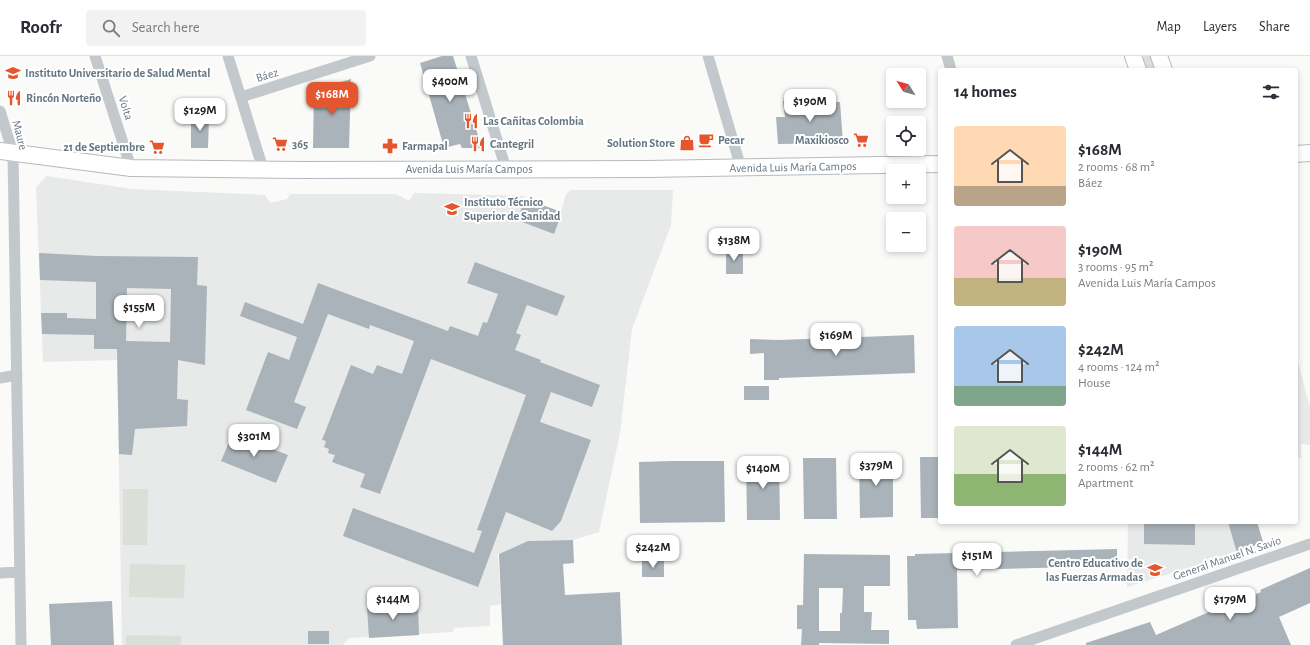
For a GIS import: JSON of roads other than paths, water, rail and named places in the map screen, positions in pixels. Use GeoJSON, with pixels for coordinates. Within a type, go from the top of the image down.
{"type":"FeatureCollection","features":[{"type":"Feature","properties":{"kind":"main road"},"geometry":{"type":"LineString","coordinates":[[1133,56],[1137,68]]}},
{"type":"Feature","properties":{"kind":"main road"},"geometry":{"type":"LineString","coordinates":[[1159,56],[1163,68]]}},
{"type":"Feature","properties":{"kind":"main road","name":"Avenida Luis María Campos"},"geometry":{"type":"LineString","coordinates":[[7,152],[131,168],[741,168],[938,164]]}},
{"type":"Feature","properties":{"kind":"main road"},"geometry":{"type":"LineString","coordinates":[[1298,154],[1310,153]]}},
{"type":"Feature","properties":{"kind":"street","name":"Volta"},"geometry":{"type":"LineString","coordinates":[[96,56],[131,168]]}},
{"type":"Feature","properties":{"kind":"street"},"geometry":{"type":"LineString","coordinates":[[228,56],[263,169]]}},
{"type":"Feature","properties":{"kind":"street","name":"Báez"},"geometry":{"type":"LineString","coordinates":[[241,97],[370,56]]}},
{"type":"Feature","properties":{"kind":"street"},"geometry":{"type":"LineString","coordinates":[[472,56],[506,169]]}},
{"type":"Feature","properties":{"kind":"street"},"geometry":{"type":"LineString","coordinates":[[708,56],[741,168]]}},
{"type":"Feature","properties":{"kind":"street"},"geometry":{"type":"LineString","coordinates":[[947,56],[950,68]]}},
{"type":"Feature","properties":{"kind":"street","name":"Maure"},"geometry":{"type":"LineString","coordinates":[[0,111],[7,152],[17,375],[21,645]]}},
{"type":"Feature","properties":{"kind":"street"},"geometry":{"type":"LineString","coordinates":[[0,378],[17,375]]}},
{"type":"Feature","properties":{"kind":"street","name":"General Manuel N. Savio"},"geometry":{"type":"LineString","coordinates":[[1016,645],[1310,544]]}},
{"type":"Feature","properties":{"kind":"street"},"geometry":{"type":"LineString","coordinates":[[0,573],[20,572]]}},
{"type":"Feature","properties":{"kind":"place","name":"Instituto Universitario de Salud Mental"},"geometry":{"type":"Point","coordinates":[13,73]}},
{"type":"Feature","properties":{"kind":"place","name":"Rincón Norteño"},"geometry":{"type":"Point","coordinates":[14,98]}},
{"type":"Feature","properties":{"kind":"place","name":"Las Cañitas Colombia"},"geometry":{"type":"Point","coordinates":[471,121]}},
{"type":"Feature","properties":{"kind":"place","name":"Pecar"},"geometry":{"type":"Point","coordinates":[706,140]}},
{"type":"Feature","properties":{"kind":"place","name":"Maxikiosco"},"geometry":{"type":"Point","coordinates":[861,140]}},
{"type":"Feature","properties":{"kind":"place","name":"Solution Store"},"geometry":{"type":"Point","coordinates":[687,143]}},
{"type":"Feature","properties":{"kind":"place","name":"365"},"geometry":{"type":"Point","coordinates":[280,144]}},
{"type":"Feature","properties":{"kind":"place","name":"Cantegril"},"geometry":{"type":"Point","coordinates":[478,144]}},
{"type":"Feature","properties":{"kind":"place","name":"Farmapal"},"geometry":{"type":"Point","coordinates":[390,146]}},
{"type":"Feature","properties":{"kind":"place","name":"21 de Septiembre"},"geometry":{"type":"Point","coordinates":[157,147]}},
{"type":"Feature","properties":{"kind":"place","name":"Instituto Técnico Superior de Sanidad"},"geometry":{"type":"Point","coordinates":[452,209]}},
{"type":"Feature","properties":{"kind":"place","name":"Centro Educativo de las Fuerzas Armadas"},"geometry":{"type":"Point","coordinates":[1155,570]}}]}
